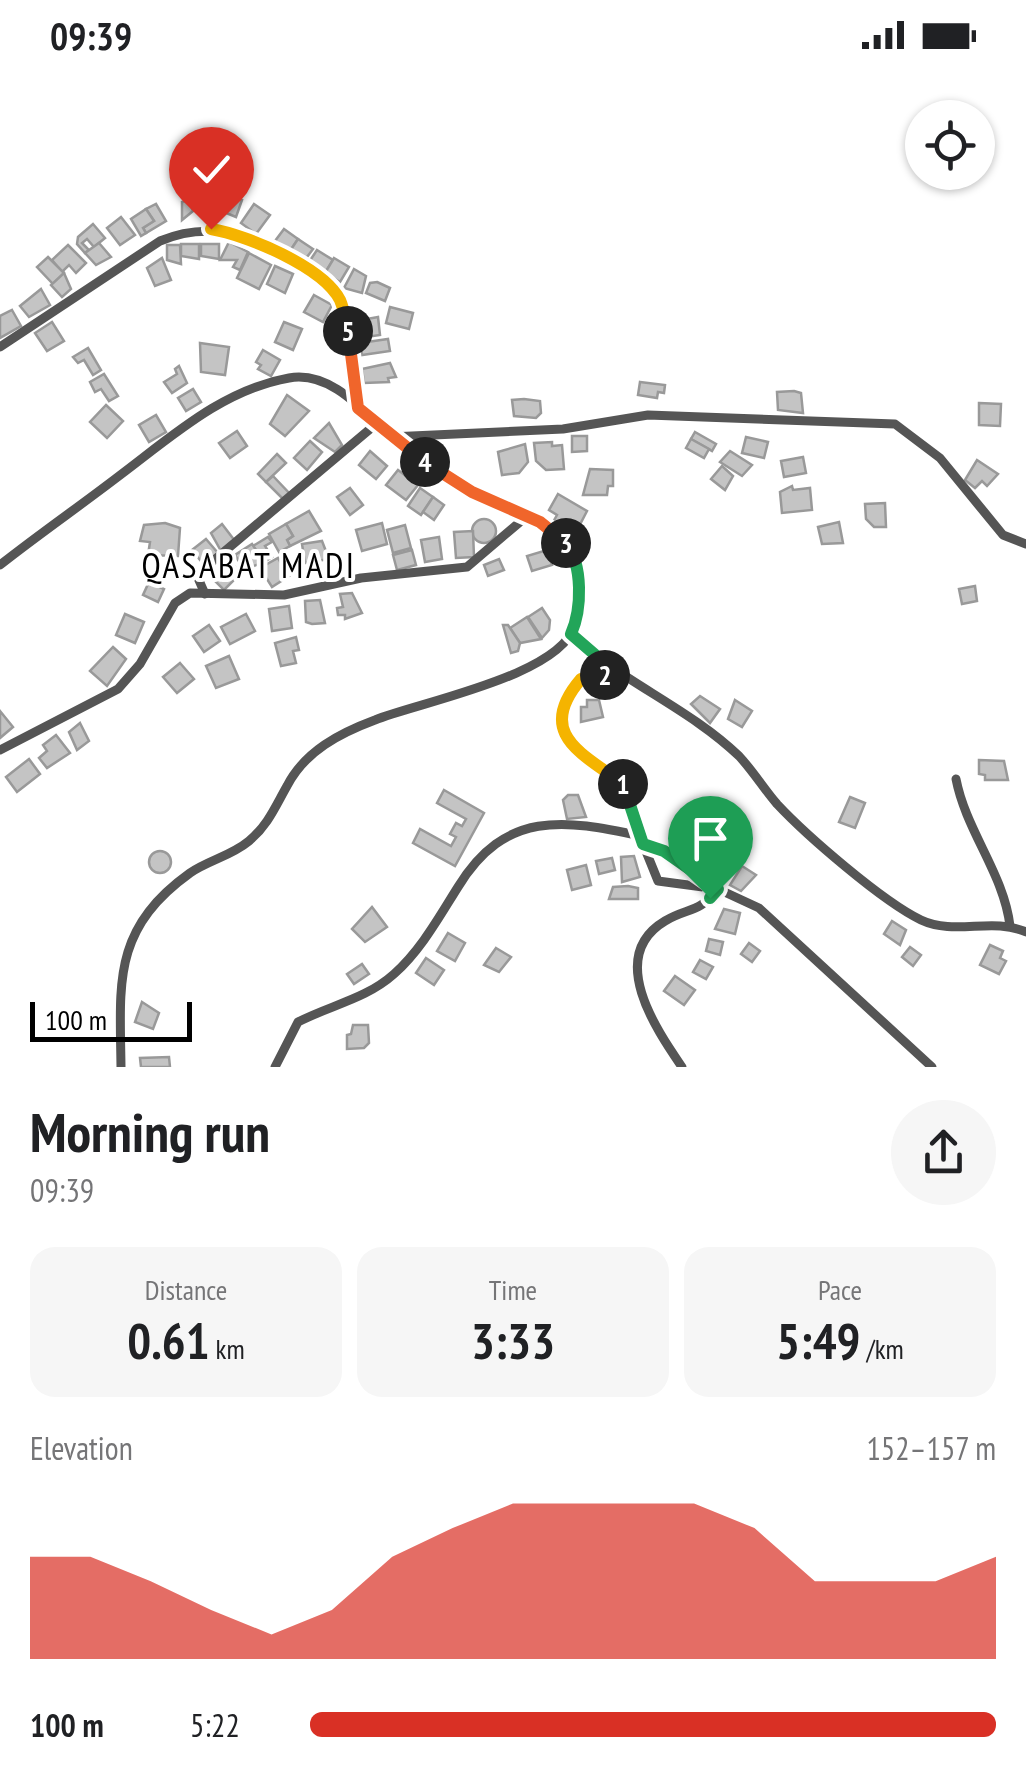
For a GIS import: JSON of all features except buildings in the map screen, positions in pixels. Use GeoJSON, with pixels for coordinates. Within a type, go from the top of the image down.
{"type":"FeatureCollection","features":[{"type":"Feature","properties":{"kind":"street"},"geometry":{"type":"LineString","coordinates":[[0,347],[160,241],[185,230],[211,229],[244,237],[292,259],[339,298],[354,355],[358,408]]}},
{"type":"Feature","properties":{"kind":"street"},"geometry":{"type":"LineString","coordinates":[[0,565],[231,396],[304,376],[322,380],[390,437],[458,484],[527,516],[562,538],[576,560],[578,606],[571,634],[540,660],[496,681],[379,718],[332,740],[304,762],[255,836],[176,884],[142,922],[122,962],[118,987],[121,1067]]}},
{"type":"Feature","properties":{"kind":"street"},"geometry":{"type":"LineString","coordinates":[[390,437],[563,429],[648,415],[895,424],[940,458],[1003,534],[1026,544]]}},
{"type":"Feature","properties":{"kind":"street"},"geometry":{"type":"LineString","coordinates":[[206,594],[198,578],[206,567],[376,424]]}},
{"type":"Feature","properties":{"kind":"street"},"geometry":{"type":"LineString","coordinates":[[0,750],[118,689],[140,664],[175,603],[190,593],[284,595],[361,578],[467,567],[527,516]]}},
{"type":"Feature","properties":{"kind":"street"},"geometry":{"type":"LineString","coordinates":[[571,634],[615,672],[739,757],[780,807],[912,914],[938,926],[1010,926],[1026,932]]}},
{"type":"Feature","properties":{"kind":"street"},"geometry":{"type":"LineString","coordinates":[[615,672],[581,679],[565,702],[562,717],[578,756],[623,784],[658,881],[718,889]]}},
{"type":"Feature","properties":{"kind":"street"},"geometry":{"type":"LineString","coordinates":[[956,778],[966,814],[1007,901],[1010,926]]}},
{"type":"Feature","properties":{"kind":"street"},"geometry":{"type":"LineString","coordinates":[[275,1067],[298,1022],[369,993],[397,972],[473,866],[511,833],[528,826],[557,823],[642,840],[718,889],[759,908],[932,1067]]}},
{"type":"Feature","properties":{"kind":"street"},"geometry":{"type":"LineString","coordinates":[[682,1067],[646,1008],[637,973],[640,959],[664,921],[700,909],[718,889]]}},
{"type":"Feature","properties":{"kind":"district","name":"QASABAT MADI"},"geometry":{"type":"Point","coordinates":[249,566]}},
{"type":"Feature","properties":{"kind":"route"},"geometry":{"type":"LineString","coordinates":[[211,229],[234,233],[292,259],[339,298],[354,355],[358,408],[390,437],[472,492],[550,528],[570,548],[576,560],[578,581],[576,623],[571,634],[615,672],[584,677],[576,684],[565,702],[562,717],[568,738],[578,756],[623,784],[643,844],[664,851],[718,889],[710,898]]}}]}
